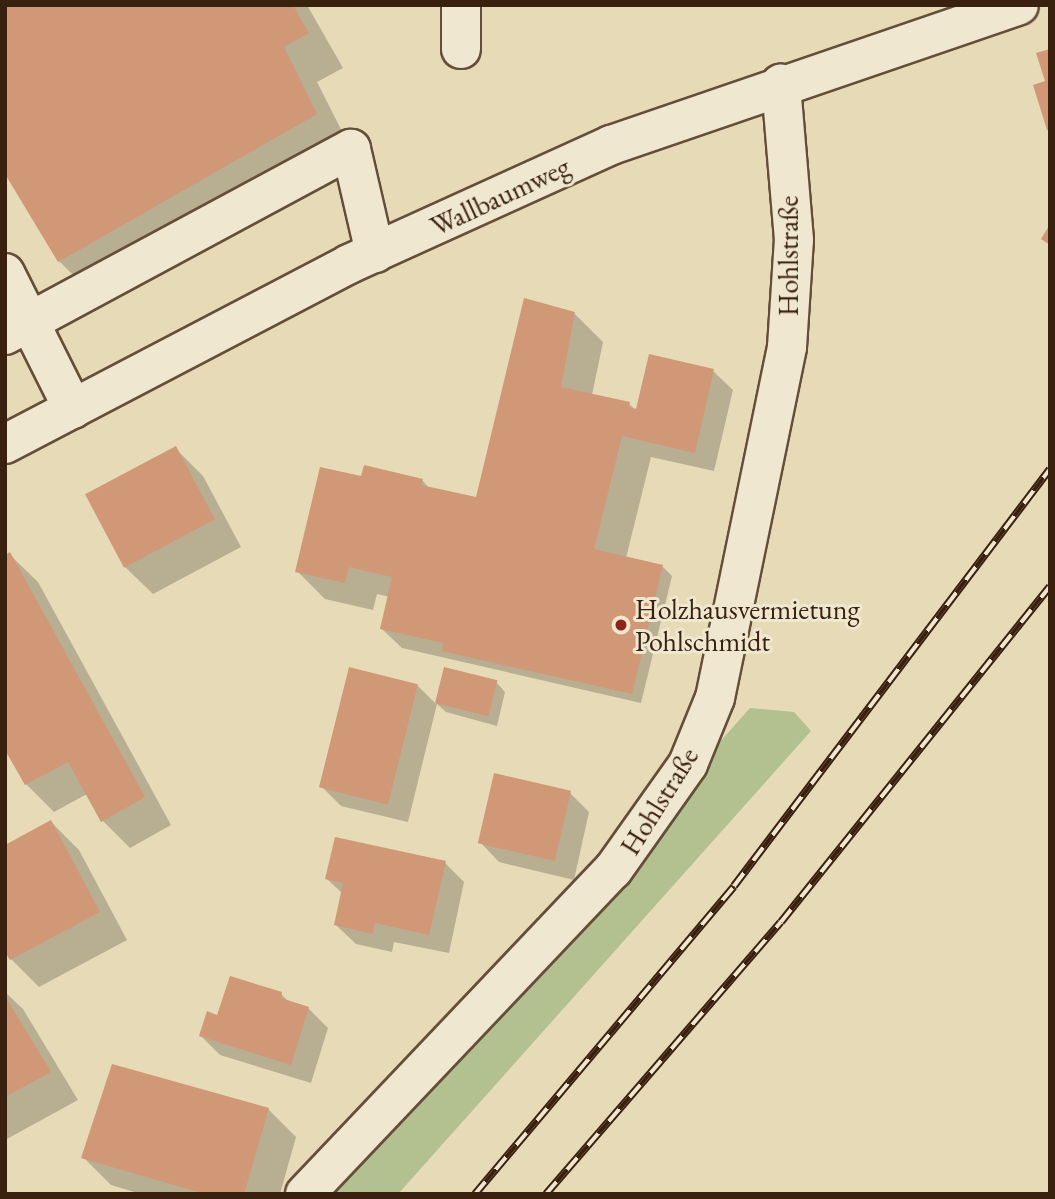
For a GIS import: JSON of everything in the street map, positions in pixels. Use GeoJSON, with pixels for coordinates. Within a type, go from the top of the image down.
{"type":"FeatureCollection","features":[{"type":"Feature","properties":{"kind":"street"},"geometry":{"type":"LineString","coordinates":[[461,5],[461,49]]}},
{"type":"Feature","properties":{"kind":"street","name":"Wallbaumweg"},"geometry":{"type":"LineString","coordinates":[[5,444],[375,253],[611,145],[781,84],[1018,5]]}},
{"type":"Feature","properties":{"kind":"street","name":"Hohlstraße"},"geometry":{"type":"LineString","coordinates":[[305,1194],[613,870],[688,764],[715,698],[780,398],[794,240],[781,84]]}},
{"type":"Feature","properties":{"kind":"street"},"geometry":{"type":"LineString","coordinates":[[18,328],[352,149],[375,253]]}},
{"type":"Feature","properties":{"kind":"street"},"geometry":{"type":"LineString","coordinates":[[5,272],[18,328],[73,409]]}},
{"type":"Feature","properties":{"kind":"green space"},"geometry":{"type":"Polygon","coordinates":[[[750,708],[794,712],[811,731],[398,1194],[319,1194],[750,708]]]}},
{"type":"Feature","properties":{"kind":"building"},"geometry":{"type":"Polygon","coordinates":[[[5,5],[293,5],[309,33],[284,47],[317,114],[58,262],[5,174],[5,5]]]}},
{"type":"Feature","properties":{"kind":"building"},"geometry":{"type":"Polygon","coordinates":[[[1050,49],[1050,130],[1047,130],[1033,85],[1045,81],[1036,53],[1050,49]]]}},
{"type":"Feature","properties":{"kind":"building"},"geometry":{"type":"Polygon","coordinates":[[[1050,224],[1050,245],[1041,239],[1050,224]]]}},
{"type":"Feature","properties":{"kind":"building"},"geometry":{"type":"Polygon","coordinates":[[[524,298],[575,312],[561,387],[630,402],[629,407],[636,409],[649,354],[714,369],[695,453],[622,436],[594,549],[663,565],[632,694],[442,651],[443,643],[380,629],[392,577],[349,567],[345,583],[295,572],[320,467],[361,476],[364,465],[423,479],[421,485],[476,497],[524,298]]]}},
{"type":"Feature","properties":{"kind":"building"},"geometry":{"type":"Polygon","coordinates":[[[176,446],[215,519],[124,568],[85,494],[176,446]]]}},
{"type":"Feature","properties":{"kind":"building"},"geometry":{"type":"Polygon","coordinates":[[[10,552],[145,797],[101,822],[68,762],[25,785],[5,750],[5,555],[10,552]]]}},
{"type":"Feature","properties":{"kind":"building"},"geometry":{"type":"Polygon","coordinates":[[[349,667],[418,684],[388,804],[319,787],[349,667]]]}},
{"type":"Feature","properties":{"kind":"building"},"geometry":{"type":"Polygon","coordinates":[[[444,667],[497,680],[488,716],[435,703],[444,667]]]}},
{"type":"Feature","properties":{"kind":"building"},"geometry":{"type":"Polygon","coordinates":[[[494,773],[571,791],[555,861],[478,843],[494,773]]]}},
{"type":"Feature","properties":{"kind":"building"},"geometry":{"type":"Polygon","coordinates":[[[51,820],[100,912],[10,960],[5,952],[5,845],[51,820]]]}},
{"type":"Feature","properties":{"kind":"building"},"geometry":{"type":"Polygon","coordinates":[[[335,837],[446,861],[429,935],[375,923],[373,934],[334,925],[343,883],[325,879],[335,837]]]}},
{"type":"Feature","properties":{"kind":"building"},"geometry":{"type":"Polygon","coordinates":[[[230,976],[282,992],[281,998],[309,1007],[291,1065],[199,1036],[207,1011],[217,1015],[230,976]]]}},
{"type":"Feature","properties":{"kind":"building"},"geometry":{"type":"Polygon","coordinates":[[[5,996],[51,1072],[5,1097],[5,996]]]}},
{"type":"Feature","properties":{"kind":"building"},"geometry":{"type":"Polygon","coordinates":[[[112,1064],[269,1108],[244,1194],[205,1194],[81,1158],[112,1064]]]}},
{"type":"Feature","properties":{"kind":"railway"},"geometry":{"type":"LineString","coordinates":[[475,1194],[734,886],[1050,469]]}},
{"type":"Feature","properties":{"kind":"railway"},"geometry":{"type":"LineString","coordinates":[[546,1194],[781,922],[1050,586]]}},
{"type":"Feature","properties":{"kind":"place","name":"Holzhausvermietung Pohlschmidt"},"geometry":{"type":"Point","coordinates":[621,625]}}]}
